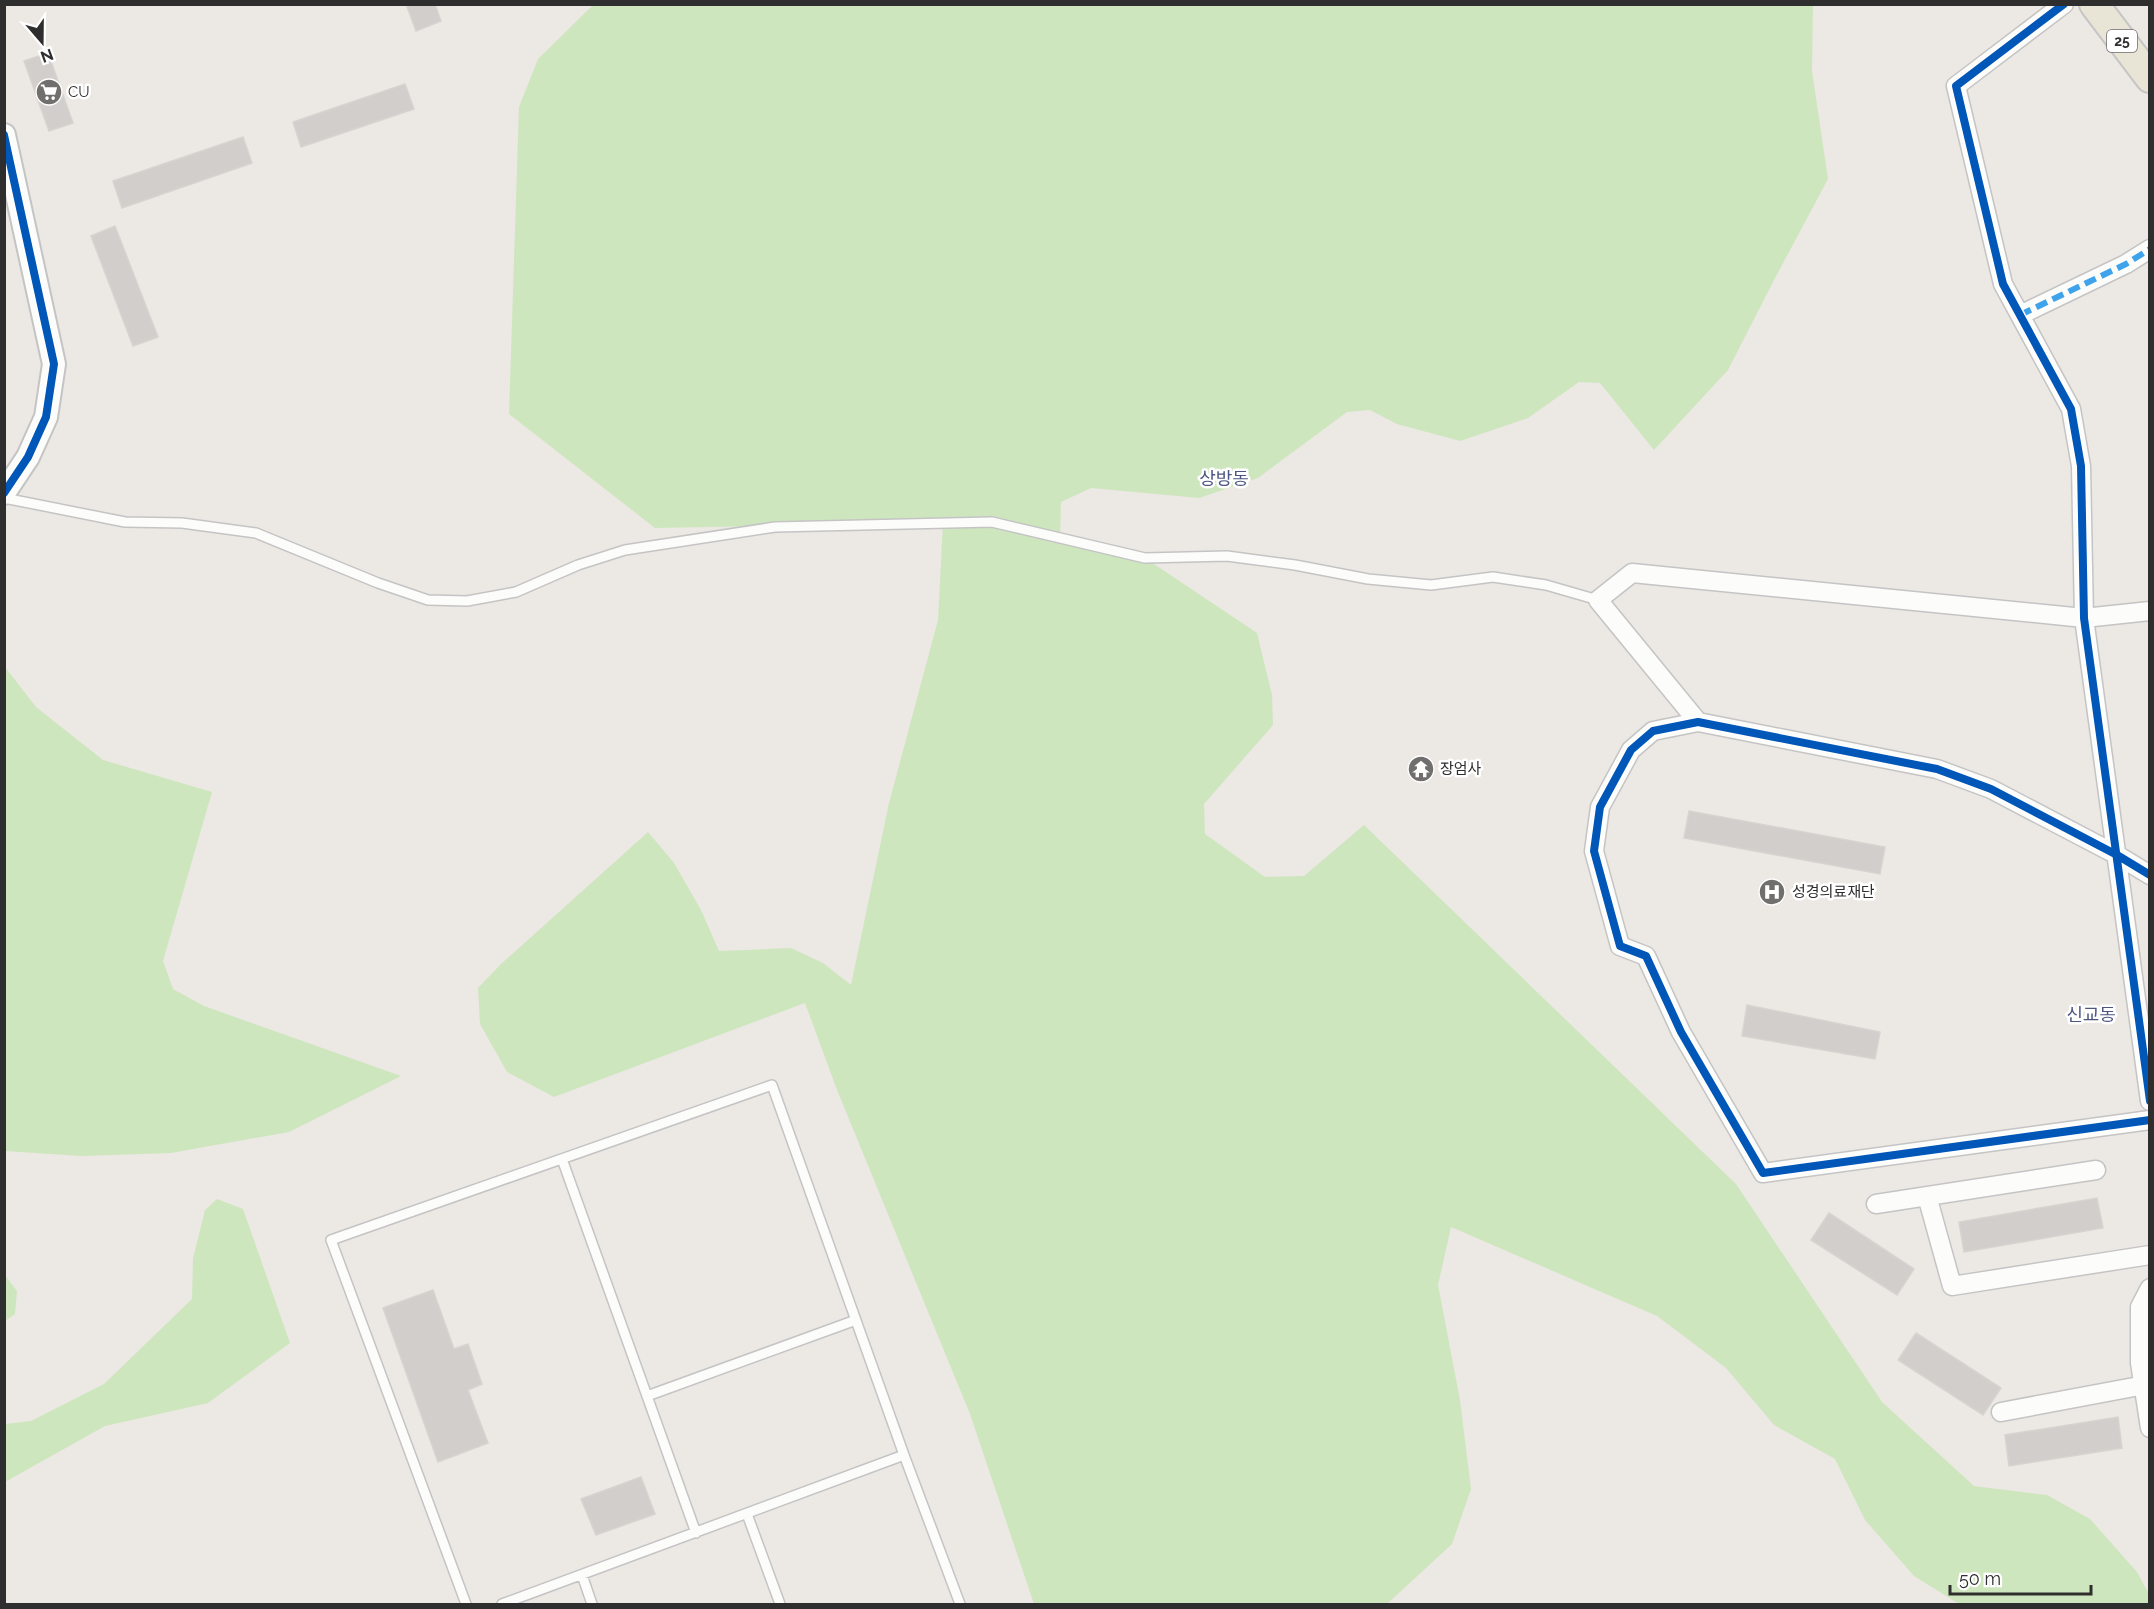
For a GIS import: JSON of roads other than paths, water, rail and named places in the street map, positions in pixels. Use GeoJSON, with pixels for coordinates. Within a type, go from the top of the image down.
{"type":"FeatureCollection","features":[{"type":"Feature","properties":{"kind":"main road","name":"25"},"geometry":{"type":"LineString","coordinates":[[2094,4],[2150,78]]}},
{"type":"Feature","properties":{"kind":"street"},"geometry":{"type":"LineString","coordinates":[[2064,4],[1956,86],[2002,284],[2071,409],[2080,466],[2084,618],[2150,1101]]}},
{"type":"Feature","properties":{"kind":"street"},"geometry":{"type":"LineString","coordinates":[[4,135],[54,364],[46,417],[28,456],[4,493]]}},
{"type":"Feature","properties":{"kind":"street"},"geometry":{"type":"LineString","coordinates":[[2020,315],[2126,264],[2150,249]]}},
{"type":"Feature","properties":{"kind":"street"},"geometry":{"type":"LineString","coordinates":[[1698,722],[1598,600],[1632,573],[2084,618],[2150,611]]}},
{"type":"Feature","properties":{"kind":"street"},"geometry":{"type":"LineString","coordinates":[[2150,875],[2117,855],[1991,789],[1936,768],[1698,722],[1653,731],[1631,750],[1600,807],[1594,851],[1620,946],[1646,956],[1681,1032],[1763,1173],[2150,1120]]}},
{"type":"Feature","properties":{"kind":"street"},"geometry":{"type":"LineString","coordinates":[[1876,1204],[2096,1170]]}},
{"type":"Feature","properties":{"kind":"street"},"geometry":{"type":"LineString","coordinates":[[1927,1196],[1952,1286],[2150,1255]]}},
{"type":"Feature","properties":{"kind":"street"},"geometry":{"type":"LineString","coordinates":[[2150,1288],[2140,1307],[2150,1428]]}},
{"type":"Feature","properties":{"kind":"street"},"geometry":{"type":"LineString","coordinates":[[2001,1412],[2146,1384]]}},
{"type":"Feature","properties":{"kind":"lane"},"geometry":{"type":"LineString","coordinates":[[4,498],[125,522],[182,523],[256,533],[378,583],[428,600],[467,602],[516,592],[578,565],[625,550],[775,527],[992,522],[1145,558],[1227,556],[1295,565],[1368,579],[1431,585],[1493,577],[1546,585],[1598,600]]}},
{"type":"Feature","properties":{"kind":"lane"},"geometry":{"type":"LineString","coordinates":[[466,1605],[331,1240],[772,1085],[960,1605]]}},
{"type":"Feature","properties":{"kind":"lane"},"geometry":{"type":"LineString","coordinates":[[562,1159],[696,1533]]}},
{"type":"Feature","properties":{"kind":"lane"},"geometry":{"type":"LineString","coordinates":[[647,1396],[856,1320]]}},
{"type":"Feature","properties":{"kind":"lane"},"geometry":{"type":"LineString","coordinates":[[502,1605],[904,1455]]}},
{"type":"Feature","properties":{"kind":"lane"},"geometry":{"type":"LineString","coordinates":[[747,1514],[780,1605]]}},
{"type":"Feature","properties":{"kind":"lane"},"geometry":{"type":"LineString","coordinates":[[582,1575],[592,1605]]}},
{"type":"Feature","properties":{"kind":"place","name":"CU"},"geometry":{"type":"Point","coordinates":[49,92]}},
{"type":"Feature","properties":{"kind":"place","name":"장엄사"},"geometry":{"type":"Point","coordinates":[1421,769]}},
{"type":"Feature","properties":{"kind":"place","name":"성경의료재단"},"geometry":{"type":"Point","coordinates":[1772,892]}},
{"type":"Feature","properties":{"kind":"district","name":"상방동"},"geometry":{"type":"Point","coordinates":[1224,479]}},
{"type":"Feature","properties":{"kind":"district","name":"신교동"},"geometry":{"type":"Point","coordinates":[2091,1015]}}]}
